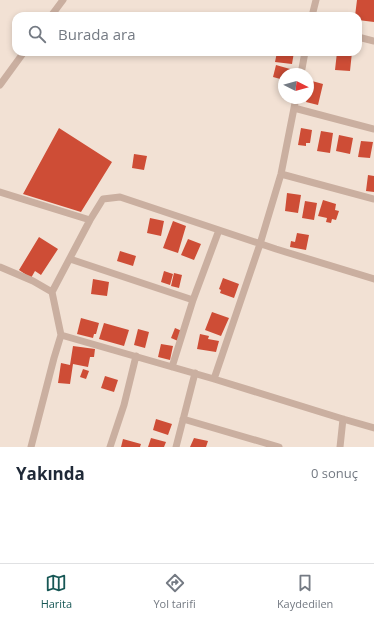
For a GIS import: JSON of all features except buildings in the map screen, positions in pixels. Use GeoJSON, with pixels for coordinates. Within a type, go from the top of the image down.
{"type":"FeatureCollection","features":[{"type":"Feature","properties":{"kind":"street"},"geometry":{"type":"LineString","coordinates":[[54,12],[63,0]]}},
{"type":"Feature","properties":{"kind":"street"},"geometry":{"type":"LineString","coordinates":[[313,12],[316,0]]}},
{"type":"Feature","properties":{"kind":"street"},"geometry":{"type":"LineString","coordinates":[[362,38],[374,41]]}},
{"type":"Feature","properties":{"kind":"street"},"geometry":{"type":"LineString","coordinates":[[0,85],[21,56]]}},
{"type":"Feature","properties":{"kind":"street"},"geometry":{"type":"LineString","coordinates":[[302,68],[304,56]]}},
{"type":"Feature","properties":{"kind":"street"},"geometry":{"type":"LineString","coordinates":[[214,379],[260,244],[281,174],[295,104]]}},
{"type":"Feature","properties":{"kind":"street"},"geometry":{"type":"LineString","coordinates":[[294,108],[374,129]]}},
{"type":"Feature","properties":{"kind":"street"},"geometry":{"type":"LineString","coordinates":[[281,174],[374,199]]}},
{"type":"Feature","properties":{"kind":"street"},"geometry":{"type":"LineString","coordinates":[[0,192],[90,220]]}},
{"type":"Feature","properties":{"kind":"street"},"geometry":{"type":"LineString","coordinates":[[31,447],[61,335],[52,292],[90,220],[103,199],[120,197],[260,244],[374,279]]}},
{"type":"Feature","properties":{"kind":"street"},"geometry":{"type":"LineString","coordinates":[[172,367],[193,300],[219,230]]}},
{"type":"Feature","properties":{"kind":"street"},"geometry":{"type":"LineString","coordinates":[[70,259],[193,300]]}},
{"type":"Feature","properties":{"kind":"street"},"geometry":{"type":"LineString","coordinates":[[0,267],[33,281],[52,292]]}},
{"type":"Feature","properties":{"kind":"street"},"geometry":{"type":"LineString","coordinates":[[61,335],[195,373],[374,428]]}},
{"type":"Feature","properties":{"kind":"street"},"geometry":{"type":"LineString","coordinates":[[110,447],[124,405],[136,356]]}},
{"type":"Feature","properties":{"kind":"street"},"geometry":{"type":"LineString","coordinates":[[176,447],[195,373]]}},
{"type":"Feature","properties":{"kind":"street"},"geometry":{"type":"LineString","coordinates":[[183,419],[279,447]]}},
{"type":"Feature","properties":{"kind":"street"},"geometry":{"type":"LineString","coordinates":[[340,447],[343,419]]}}]}
